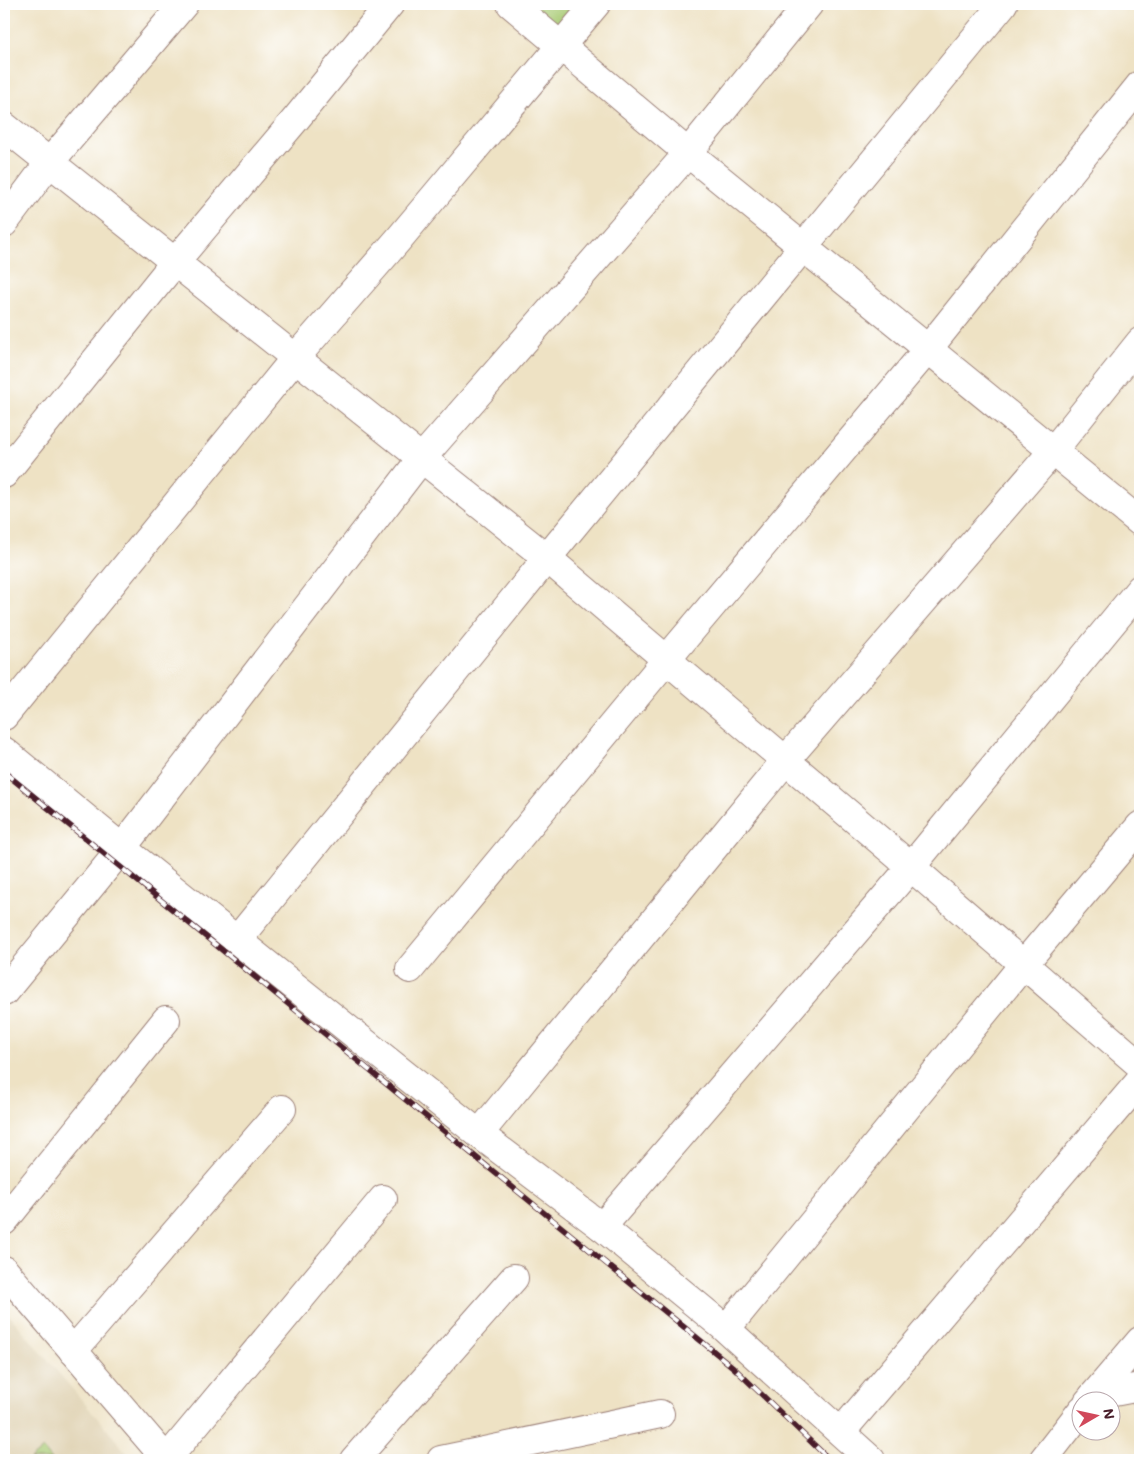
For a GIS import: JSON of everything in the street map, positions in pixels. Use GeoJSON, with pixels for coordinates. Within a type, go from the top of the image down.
{"type":"FeatureCollection","features":[{"type":"Feature","properties":{"kind":"street"},"geometry":{"type":"LineString","coordinates":[[4,223],[49,163],[184,4]]}},
{"type":"Feature","properties":{"kind":"street"},"geometry":{"type":"LineString","coordinates":[[4,474],[175,262],[390,4]]}},
{"type":"Feature","properties":{"kind":"street"},"geometry":{"type":"LineString","coordinates":[[511,4],[688,153],[1140,522]]}},
{"type":"Feature","properties":{"kind":"street"},"geometry":{"type":"LineString","coordinates":[[4,716],[296,357],[398,240],[596,4]]}},
{"type":"Feature","properties":{"kind":"street"},"geometry":{"type":"LineString","coordinates":[[4,992],[122,848],[421,459],[688,153],[809,4]]}},
{"type":"Feature","properties":{"kind":"street"},"geometry":{"type":"LineString","coordinates":[[237,940],[546,558],[1003,4]]}},
{"type":"Feature","properties":{"kind":"street"},"geometry":{"type":"LineString","coordinates":[[410,969],[667,659],[928,349],[1140,85]]}},
{"type":"Feature","properties":{"kind":"street"},"geometry":{"type":"LineString","coordinates":[[4,126],[546,558],[911,867],[1140,1066]]}},
{"type":"Feature","properties":{"kind":"street"},"geometry":{"type":"LineString","coordinates":[[479,1134],[785,762],[1053,451],[1140,342]]}},
{"type":"Feature","properties":{"kind":"street"},"geometry":{"type":"LineString","coordinates":[[602,1227],[911,867],[1140,589]]}},
{"type":"Feature","properties":{"kind":"street"},"geometry":{"type":"LineString","coordinates":[[4,751],[479,1134],[602,1227],[726,1329],[871,1460]]}},
{"type":"Feature","properties":{"kind":"street"},"geometry":{"type":"LineString","coordinates":[[726,1329],[1023,965],[1140,826]]}},
{"type":"Feature","properties":{"kind":"street"},"geometry":{"type":"LineString","coordinates":[[4,1221],[166,1020]]}},
{"type":"Feature","properties":{"kind":"street"},"geometry":{"type":"LineString","coordinates":[[841,1432],[1140,1081]]}},
{"type":"Feature","properties":{"kind":"street"},"geometry":{"type":"LineString","coordinates":[[73,1351],[282,1110]]}},
{"type":"Feature","properties":{"kind":"street"},"geometry":{"type":"LineString","coordinates":[[4,1270],[166,1460],[383,1200]]}},
{"type":"Feature","properties":{"kind":"street"},"geometry":{"type":"LineString","coordinates":[[354,1460],[514,1278]]}},
{"type":"Feature","properties":{"kind":"street"},"geometry":{"type":"LineString","coordinates":[[1097,1392],[1140,1341]]}},
{"type":"Feature","properties":{"kind":"street"},"geometry":{"type":"LineString","coordinates":[[1122,1393],[1140,1387]]}},
{"type":"Feature","properties":{"kind":"street"},"geometry":{"type":"LineString","coordinates":[[441,1460],[660,1414]]}},
{"type":"Feature","properties":{"kind":"street"},"geometry":{"type":"LineString","coordinates":[[1043,1460],[1072,1423]]}},
{"type":"Feature","properties":{"kind":"shaded area"},"geometry":{"type":"Polygon","coordinates":[[[4,1309],[133,1460],[4,1460],[4,1309]]]}},
{"type":"Feature","properties":{"kind":"green space"},"geometry":{"type":"Polygon","coordinates":[[[515,4],[594,4],[560,43],[515,4]]]}},
{"type":"Feature","properties":{"kind":"green space"},"geometry":{"type":"Polygon","coordinates":[[[43,1449],[52,1460],[30,1460],[43,1449]]]}},
{"type":"Feature","properties":{"kind":"railway"},"geometry":{"type":"LineString","coordinates":[[4,772],[733,1367],[830,1460]]}}]}
